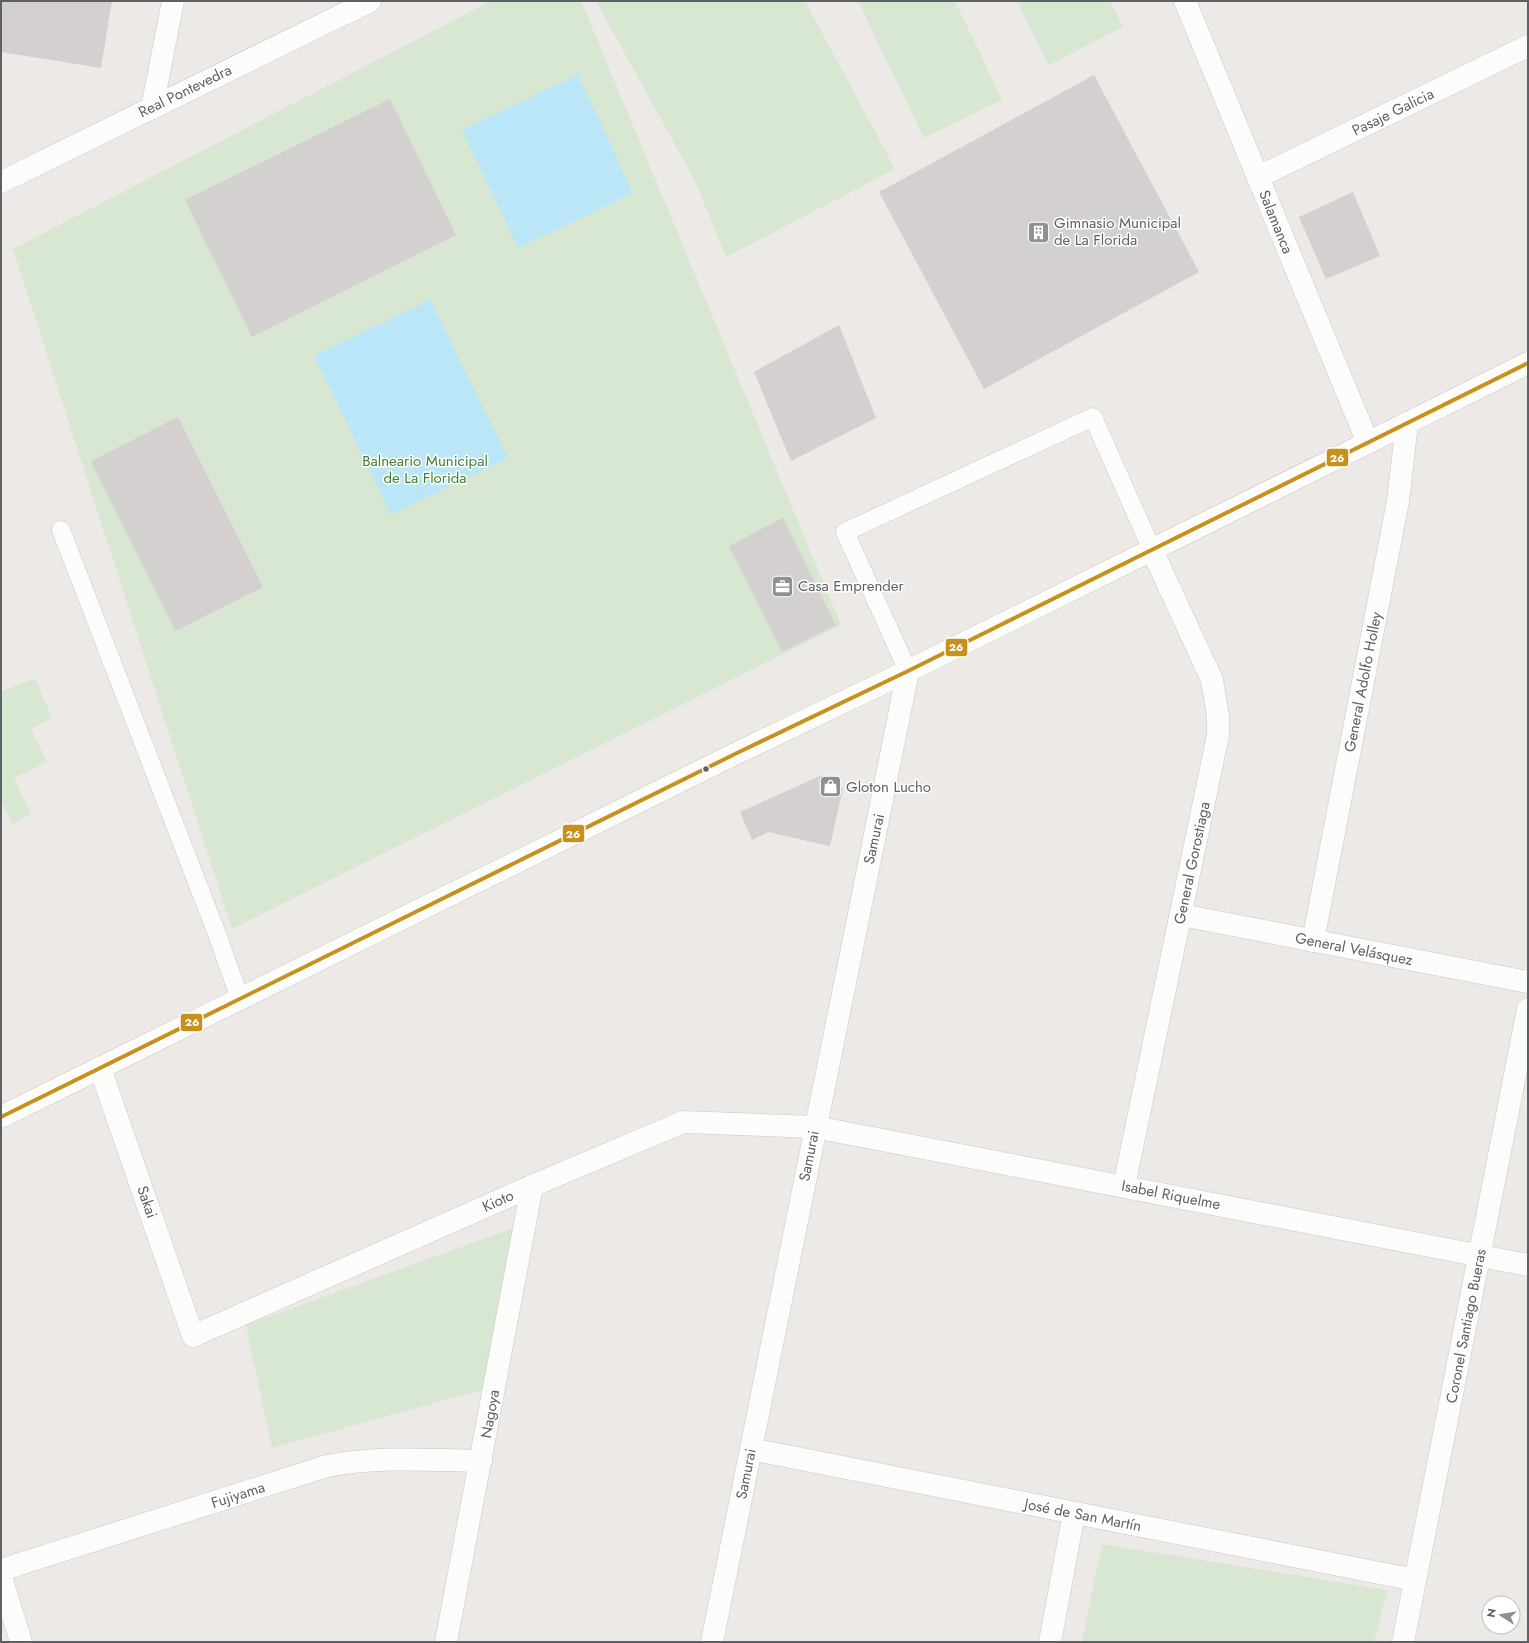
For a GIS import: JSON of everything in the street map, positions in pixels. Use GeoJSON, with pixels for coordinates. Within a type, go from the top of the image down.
{"type":"FeatureCollection","features":[{"type":"Feature","properties":{"kind":"street"},"geometry":{"type":"LineString","coordinates":[[152,108],[173,1]]}},
{"type":"Feature","properties":{"kind":"street","name":"Real Pontevedra"},"geometry":{"type":"LineString","coordinates":[[1,182],[370,1]]}},
{"type":"Feature","properties":{"kind":"street","name":"Salamanca"},"geometry":{"type":"LineString","coordinates":[[1185,1],[1368,443]]}},
{"type":"Feature","properties":{"kind":"street","name":"Pasaje Galicia"},"geometry":{"type":"LineString","coordinates":[[1258,177],[1528,46]]}},
{"type":"Feature","properties":{"kind":"street"},"geometry":{"type":"LineString","coordinates":[[1,1117],[744,750],[908,671],[1528,363]]}},
{"type":"Feature","properties":{"kind":"street","name":"General Adolfo Holley"},"geometry":{"type":"LineString","coordinates":[[1313,941],[1398,501],[1407,423]]}},
{"type":"Feature","properties":{"kind":"street","name":"General Gorostiaga"},"geometry":{"type":"LineString","coordinates":[[1124,1186],[1218,735],[1218,716],[1212,680],[1206,662],[1152,550]]}},
{"type":"Feature","properties":{"kind":"street","name":"Samurai"},"geometry":{"type":"LineString","coordinates":[[712,1642],[908,671]]}},
{"type":"Feature","properties":{"kind":"street","name":"General Velásquez"},"geometry":{"type":"LineString","coordinates":[[1181,915],[1528,982]]}},
{"type":"Feature","properties":{"kind":"street","name":"Coronel Santiago Bueras"},"geometry":{"type":"LineString","coordinates":[[1403,1642],[1528,1009]]}},
{"type":"Feature","properties":{"kind":"street","name":"Sakai"},"geometry":{"type":"LineString","coordinates":[[100,1068],[193,1336]]}},
{"type":"Feature","properties":{"kind":"street","name":"Kioto"},"geometry":{"type":"LineString","coordinates":[[193,1336],[532,1186],[683,1122],[815,1127]]}},
{"type":"Feature","properties":{"kind":"street","name":"Isabel Riquelme"},"geometry":{"type":"LineString","coordinates":[[815,1127],[1528,1264]]}},
{"type":"Feature","properties":{"kind":"street","name":"Nagoya"},"geometry":{"type":"LineString","coordinates":[[446,1642],[482,1461],[532,1186]]}},
{"type":"Feature","properties":{"kind":"street","name":"José de San Martín"},"geometry":{"type":"LineString","coordinates":[[750,1449],[1415,1580]]}},
{"type":"Feature","properties":{"kind":"street","name":"Fujiyama"},"geometry":{"type":"LineString","coordinates":[[1,1570],[327,1466],[356,1460],[380,1459],[482,1461]]}},
{"type":"Feature","properties":{"kind":"street"},"geometry":{"type":"LineString","coordinates":[[1050,1642],[1074,1513]]}},
{"type":"Feature","properties":{"kind":"street"},"geometry":{"type":"LineString","coordinates":[[1,1577],[21,1642]]}},
{"type":"Feature","properties":{"kind":"lane"},"geometry":{"type":"LineString","coordinates":[[908,671],[845,532],[1093,417],[1152,550]]}},
{"type":"Feature","properties":{"kind":"lane"},"geometry":{"type":"LineString","coordinates":[[61,530],[217,934],[240,999]]}},
{"type":"Feature","properties":{"kind":"green space","name":"Balneario Municipal de La Florida"},"geometry":{"type":"Polygon","coordinates":[[[491,1],[581,1],[841,625],[232,929],[13,249],[491,1]]]}},
{"type":"Feature","properties":{"kind":"green space"},"geometry":{"type":"Polygon","coordinates":[[[596,1],[805,1],[895,169],[726,257],[694,179],[596,1]]]}},
{"type":"Feature","properties":{"kind":"green space"},"geometry":{"type":"Polygon","coordinates":[[[858,1],[955,1],[1002,100],[924,138],[858,1]]]}},
{"type":"Feature","properties":{"kind":"green space"},"geometry":{"type":"Polygon","coordinates":[[[1017,1],[1110,1],[1123,27],[1049,65],[1017,1]]]}},
{"type":"Feature","properties":{"kind":"green space"},"geometry":{"type":"Polygon","coordinates":[[[35,678],[52,718],[31,729],[47,762],[14,778],[31,814],[12,825],[1,799],[1,692],[35,678]]]}},
{"type":"Feature","properties":{"kind":"green space"},"geometry":{"type":"Polygon","coordinates":[[[519,1226],[485,1389],[272,1448],[246,1325],[519,1226]]]}},
{"type":"Feature","properties":{"kind":"green space"},"geometry":{"type":"Polygon","coordinates":[[[1102,1544],[1387,1590],[1374,1642],[1082,1642],[1102,1544]]]}},
{"type":"Feature","properties":{"kind":"water"},"geometry":{"type":"Polygon","coordinates":[[[578,74],[633,193],[518,248],[462,130],[578,74]]]}},
{"type":"Feature","properties":{"kind":"water"},"geometry":{"type":"Polygon","coordinates":[[[430,299],[508,458],[391,515],[314,356],[430,299]]]}},
{"type":"Feature","properties":{"kind":"building"},"geometry":{"type":"Polygon","coordinates":[[[1,1],[112,1],[101,68],[1,52],[1,1]]]}},
{"type":"Feature","properties":{"kind":"building","name":"Gimnasio Municipal de La Florida"},"geometry":{"type":"Polygon","coordinates":[[[1094,75],[1199,272],[984,389],[879,192],[1094,75]]]}},
{"type":"Feature","properties":{"kind":"building"},"geometry":{"type":"Polygon","coordinates":[[[390,99],[456,235],[252,337],[185,200],[390,99]]]}},
{"type":"Feature","properties":{"kind":"building"},"geometry":{"type":"Polygon","coordinates":[[[1353,192],[1380,256],[1326,279],[1299,217],[1353,192]]]}},
{"type":"Feature","properties":{"kind":"building"},"geometry":{"type":"Polygon","coordinates":[[[839,325],[876,418],[791,461],[754,372],[839,325]]]}},
{"type":"Feature","properties":{"kind":"building"},"geometry":{"type":"Polygon","coordinates":[[[178,417],[263,587],[176,631],[91,461],[178,417]]]}},
{"type":"Feature","properties":{"kind":"building","name":"Casa Emprender"},"geometry":{"type":"Polygon","coordinates":[[[783,518],[836,625],[782,652],[729,546],[783,518]]]}},
{"type":"Feature","properties":{"kind":"building"},"geometry":{"type":"Polygon","coordinates":[[[822,775],[843,788],[830,846],[768,832],[752,840],[740,812],[822,775]]]}},
{"type":"Feature","properties":{"kind":"transit line","name":"26"},"geometry":{"type":"LineString","coordinates":[[1,1117],[737,753],[908,671],[1528,363]]}},
{"type":"Feature","properties":{"kind":"place","name":"Gimnasio Municipal de La Florida"},"geometry":{"type":"Point","coordinates":[1039,232]}},
{"type":"Feature","properties":{"kind":"place","name":"Casa Emprender"},"geometry":{"type":"Point","coordinates":[783,586]}},
{"type":"Feature","properties":{"kind":"place","name":"Gloton Lucho"},"geometry":{"type":"Point","coordinates":[831,787]}}]}
